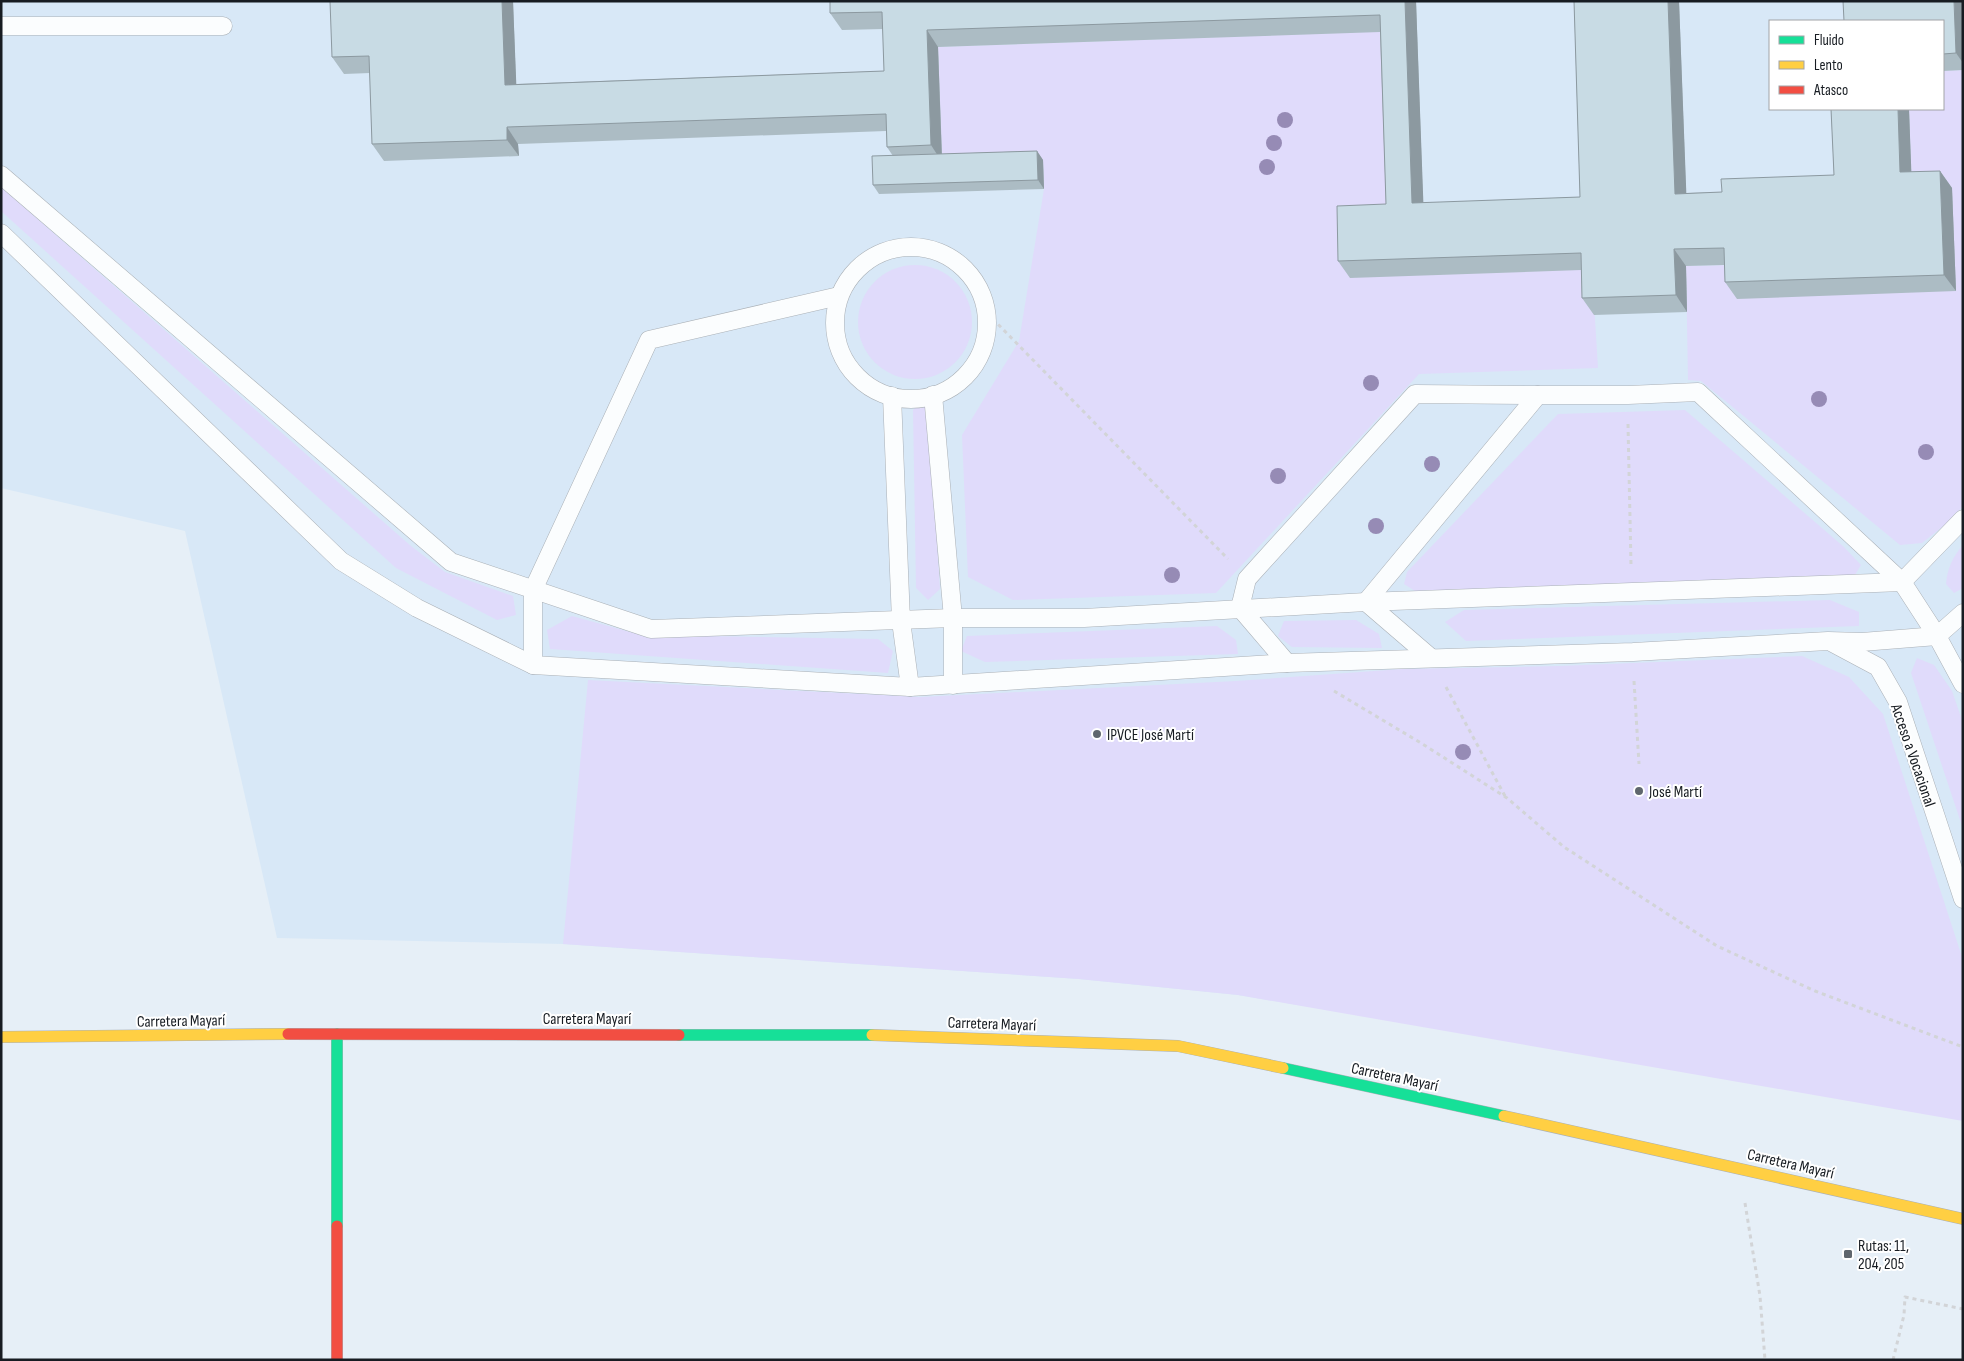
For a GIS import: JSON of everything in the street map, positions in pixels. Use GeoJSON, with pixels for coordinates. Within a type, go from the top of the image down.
{"type":"FeatureCollection","features":[{"type":"Feature","properties":{"kind":"main road","name":"Carretera Mayarí"},"geometry":{"type":"LineString","coordinates":[[1,1038],[336,1034],[859,1035],[1178,1046],[1623,1141],[1963,1219]]}},
{"type":"Feature","properties":{"kind":"main road"},"geometry":{"type":"LineString","coordinates":[[336,1034],[337,1360]]}},
{"type":"Feature","properties":{"kind":"lane"},"geometry":{"type":"LineString","coordinates":[[1,26],[223,26]]}},
{"type":"Feature","properties":{"kind":"lane"},"geometry":{"type":"LineString","coordinates":[[1,175],[451,562],[651,629],[953,618],[1084,618],[1366,602],[1902,582],[1963,519]]}},
{"type":"Feature","properties":{"kind":"lane"},"geometry":{"type":"LineString","coordinates":[[1,233],[342,561],[417,608],[533,665],[910,687],[1287,663],[1632,652],[1828,641],[1862,642],[1937,636],[1963,613]]}},
{"type":"Feature","properties":{"kind":"lane"},"geometry":{"type":"LineString","coordinates":[[918,247],[953,259],[968,272],[981,292],[987,313],[987,333],[979,356],[966,375],[957,383],[933,395],[915,398],[892,396],[871,387],[859,378],[841,354],[837,343],[834,321],[839,296],[858,267],[874,256],[893,249],[918,247]]}},
{"type":"Feature","properties":{"kind":"lane"},"geometry":{"type":"LineString","coordinates":[[533,665],[533,590],[649,340],[839,296]]}},
{"type":"Feature","properties":{"kind":"lane"},"geometry":{"type":"LineString","coordinates":[[1240,608],[1247,578],[1415,394],[1628,396],[1698,392],[1902,582],[1937,636],[1963,684]]}},
{"type":"Feature","properties":{"kind":"lane"},"geometry":{"type":"LineString","coordinates":[[933,395],[953,618],[953,685]]}},
{"type":"Feature","properties":{"kind":"lane"},"geometry":{"type":"LineString","coordinates":[[1366,602],[1538,395]]}},
{"type":"Feature","properties":{"kind":"lane"},"geometry":{"type":"LineString","coordinates":[[892,396],[901,621],[910,687]]}},
{"type":"Feature","properties":{"kind":"lane"},"geometry":{"type":"LineString","coordinates":[[1366,602],[1430,657]]}},
{"type":"Feature","properties":{"kind":"lane"},"geometry":{"type":"LineString","coordinates":[[1240,608],[1287,663]]}},
{"type":"Feature","properties":{"kind":"lane","name":"Acceso a Vocacional"},"geometry":{"type":"LineString","coordinates":[[1828,641],[1878,667],[1898,702],[1963,899]]}},
{"type":"Feature","properties":{"kind":"path"},"geometry":{"type":"LineString","coordinates":[[987,313],[1247,578]]}},
{"type":"Feature","properties":{"kind":"path"},"geometry":{"type":"LineString","coordinates":[[1430,657],[1506,798]]}},
{"type":"Feature","properties":{"kind":"path"},"geometry":{"type":"LineString","coordinates":[[1329,688],[1421,743],[1506,798],[1564,847],[1717,946],[1815,991],[1963,1046]]}},
{"type":"Feature","properties":{"kind":"path"},"geometry":{"type":"LineString","coordinates":[[1739,1168],[1760,1296],[1765,1360]]}},
{"type":"Feature","properties":{"kind":"path"},"geometry":{"type":"LineString","coordinates":[[1893,1360],[1904,1316],[1905,1297],[1963,1309]]}},
{"type":"Feature","properties":{"kind":"shaded area","name":"IPVCE José Martí"},"geometry":{"type":"Polygon","coordinates":[[[1,1],[1963,1],[1963,1115],[1238,995],[1079,979],[563,944],[277,938],[185,531],[1,488],[1,1]]]}},
{"type":"Feature","properties":{"kind":"shaded area"},"geometry":{"type":"Polygon","coordinates":[[[1392,31],[1398,221],[1592,270],[1598,368],[1419,374],[1216,593],[1013,600],[968,577],[962,435],[1019,341],[1044,189],[1043,161],[942,162],[938,47],[1392,31]]]}},
{"type":"Feature","properties":{"kind":"shaded area"},"geometry":{"type":"Polygon","coordinates":[[[1963,70],[1963,506],[1946,524],[1922,543],[1900,545],[1701,381],[1688,380],[1686,266],[1736,265],[1912,189],[1909,110],[1944,110],[1944,71],[1963,70]]]}},
{"type":"Feature","properties":{"kind":"shaded area"},"geometry":{"type":"Polygon","coordinates":[[[1,187],[411,546],[445,572],[513,596],[516,615],[497,620],[396,568],[1,211],[1,187]]]}},
{"type":"Feature","properties":{"kind":"shaded area"},"geometry":{"type":"Polygon","coordinates":[[[915,265],[937,269],[947,274],[963,290],[968,300],[972,322],[968,344],[963,354],[947,370],[937,375],[915,379],[893,375],[883,370],[867,354],[862,344],[858,322],[862,300],[867,290],[883,274],[893,269],[915,265]]]}},
{"type":"Feature","properties":{"kind":"shaded area"},"geometry":{"type":"Polygon","coordinates":[[[921,403],[929,405],[940,589],[928,600],[916,588],[913,410],[921,403]]]}},
{"type":"Feature","properties":{"kind":"shaded area"},"geometry":{"type":"Polygon","coordinates":[[[1685,410],[1844,547],[1861,565],[1855,575],[1415,591],[1404,584],[1407,572],[1558,414],[1685,410]]]}},
{"type":"Feature","properties":{"kind":"shaded area"},"geometry":{"type":"Polygon","coordinates":[[[1963,545],[1963,588],[1954,593],[1946,584],[1947,578],[1951,563],[1963,545]]]}},
{"type":"Feature","properties":{"kind":"shaded area"},"geometry":{"type":"Polygon","coordinates":[[[1830,600],[1859,612],[1859,626],[1466,641],[1445,622],[1464,610],[1830,600]]]}},
{"type":"Feature","properties":{"kind":"shaded area"},"geometry":{"type":"Polygon","coordinates":[[[572,616],[641,635],[878,639],[893,651],[888,673],[550,649],[547,630],[572,616]]]}},
{"type":"Feature","properties":{"kind":"shaded area"},"geometry":{"type":"Polygon","coordinates":[[[1356,620],[1379,634],[1382,648],[1292,647],[1278,636],[1284,621],[1356,620]]]}},
{"type":"Feature","properties":{"kind":"shaded area"},"geometry":{"type":"Polygon","coordinates":[[[1217,626],[1236,640],[1238,654],[985,662],[961,651],[967,636],[1217,626]]]}},
{"type":"Feature","properties":{"kind":"shaded area"},"geometry":{"type":"Polygon","coordinates":[[[1802,656],[1849,677],[1883,714],[1963,960],[1963,1121],[1238,995],[1079,979],[563,944],[588,680],[921,697],[1236,681],[1402,669],[1559,666],[1802,656]]]}},
{"type":"Feature","properties":{"kind":"shaded area"},"geometry":{"type":"Polygon","coordinates":[[[1917,658],[1934,665],[1952,691],[1963,723],[1963,829],[1911,673],[1917,658]]]}},
{"type":"Feature","properties":{"kind":"building"},"geometry":{"type":"Polygon","coordinates":[[[330,1],[502,1],[505,85],[884,71],[882,12],[830,13],[830,1],[1405,1],[1412,203],[1580,197],[1574,1],[1668,1],[1675,194],[1722,192],[1721,179],[1834,175],[1831,110],[1898,110],[1900,172],[1940,171],[1944,275],[1725,282],[1724,248],[1674,249],[1676,295],[1582,298],[1581,253],[1338,261],[1337,206],[1386,204],[1380,15],[927,30],[931,145],[887,147],[886,114],[507,127],[507,140],[372,144],[369,56],[332,57],[330,1]]]}},
{"type":"Feature","properties":{"kind":"building"},"geometry":{"type":"Polygon","coordinates":[[[1843,1],[1954,1],[1956,53],[1944,54],[1944,20],[1844,20],[1843,1]]]}},
{"type":"Feature","properties":{"kind":"building"},"geometry":{"type":"Polygon","coordinates":[[[1037,151],[1038,180],[873,185],[872,156],[1037,151]]]}},
{"type":"Feature","properties":{"kind":"traffic: fast"},"geometry":{"type":"LineString","coordinates":[[337,1034],[337,1226]]}},
{"type":"Feature","properties":{"kind":"traffic: fast"},"geometry":{"type":"LineString","coordinates":[[679,1035],[872,1035]]}},
{"type":"Feature","properties":{"kind":"traffic: fast"},"geometry":{"type":"LineString","coordinates":[[1283,1068],[1504,1116]]}},
{"type":"Feature","properties":{"kind":"traffic: slow"},"geometry":{"type":"LineString","coordinates":[[1,1037],[288,1034]]}},
{"type":"Feature","properties":{"kind":"traffic: slow"},"geometry":{"type":"LineString","coordinates":[[872,1035],[1178,1046],[1283,1068]]}},
{"type":"Feature","properties":{"kind":"traffic: slow"},"geometry":{"type":"LineString","coordinates":[[1504,1116],[1963,1219]]}},
{"type":"Feature","properties":{"kind":"traffic: jam"},"geometry":{"type":"LineString","coordinates":[[288,1034],[679,1035]]}},
{"type":"Feature","properties":{"kind":"traffic: jam"},"geometry":{"type":"LineString","coordinates":[[337,1226],[337,1360]]}},
{"type":"Feature","properties":{"kind":"place","name":"IPVCE José Martí"},"geometry":{"type":"Point","coordinates":[1097,734]}},
{"type":"Feature","properties":{"kind":"place","name":"José Martí"},"geometry":{"type":"Point","coordinates":[1639,791]}},
{"type":"Feature","properties":{"kind":"place","name":"Rutas: 11, 204, 205"},"geometry":{"type":"Point","coordinates":[1848,1254]}}]}
